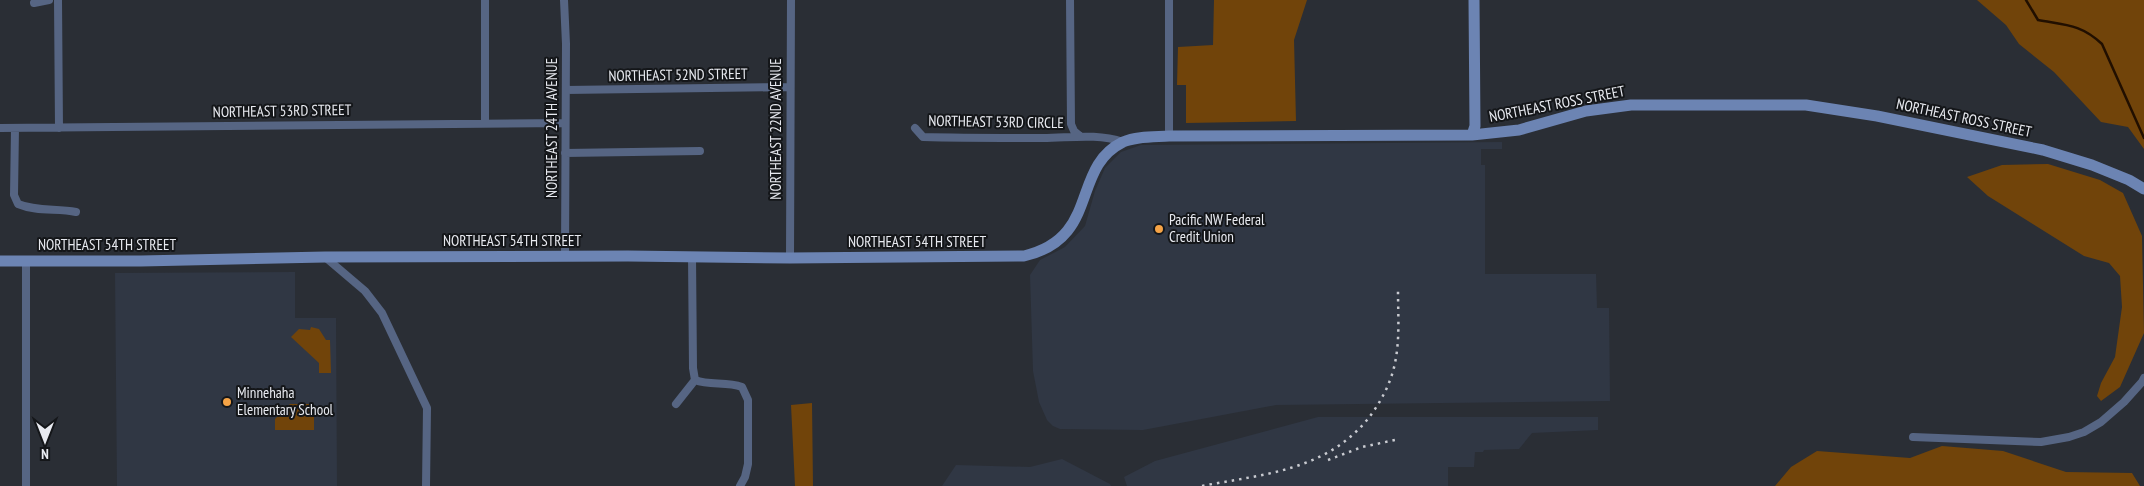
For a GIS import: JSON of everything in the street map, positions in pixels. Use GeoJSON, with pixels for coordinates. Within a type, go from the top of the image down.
{"type":"FeatureCollection","features":[{"type":"Feature","properties":{"kind":"street"},"geometry":{"type":"LineString","coordinates":[[34,2],[49,0]]}},
{"type":"Feature","properties":{"kind":"street"},"geometry":{"type":"LineString","coordinates":[[58,0],[59,128]]}},
{"type":"Feature","properties":{"kind":"street"},"geometry":{"type":"LineString","coordinates":[[484,123],[485,0]]}},
{"type":"Feature","properties":{"kind":"street","name":"NORTHEAST 24TH AVENUE"},"geometry":{"type":"LineString","coordinates":[[564,0],[566,90],[565,256]]}},
{"type":"Feature","properties":{"kind":"street","name":"NORTHEAST 22ND AVENUE"},"geometry":{"type":"LineString","coordinates":[[790,0],[790,258]]}},
{"type":"Feature","properties":{"kind":"street"},"geometry":{"type":"LineString","coordinates":[[1070,0],[1071,124],[1074,131],[1080,136]]}},
{"type":"Feature","properties":{"kind":"street"},"geometry":{"type":"LineString","coordinates":[[1169,0],[1170,136]]}},
{"type":"Feature","properties":{"kind":"street"},"geometry":{"type":"LineString","coordinates":[[1472,134],[1475,126],[1474,0]]}},
{"type":"Feature","properties":{"kind":"street","name":"NORTHEAST 52ND STREET"},"geometry":{"type":"LineString","coordinates":[[566,90],[790,87]]}},
{"type":"Feature","properties":{"kind":"street","name":"NORTHEAST ROSS STREET"},"geometry":{"type":"LineString","coordinates":[[1024,256],[1044,250],[1058,241],[1069,229],[1081,210],[1088,186],[1099,163],[1123,142],[1146,137],[1170,136],[1472,134],[1519,130],[1586,111],[1631,105],[1806,105],[1878,116],[2043,150],[2092,165],[2144,189]]}},
{"type":"Feature","properties":{"kind":"street","name":"NORTHEAST 53RD STREET"},"geometry":{"type":"LineString","coordinates":[[0,128],[565,123]]}},
{"type":"Feature","properties":{"kind":"street"},"geometry":{"type":"LineString","coordinates":[[15,128],[14,195],[18,204],[30,210],[76,212]]}},
{"type":"Feature","properties":{"kind":"street","name":"NORTHEAST 53RD CIRCLE"},"geometry":{"type":"LineString","coordinates":[[915,128],[923,137],[985,139],[1080,136],[1110,138],[1123,142]]}},
{"type":"Feature","properties":{"kind":"street"},"geometry":{"type":"LineString","coordinates":[[565,153],[700,151]]}},
{"type":"Feature","properties":{"kind":"street"},"geometry":{"type":"LineString","coordinates":[[676,404],[695,380],[693,368],[692,256]]}},
{"type":"Feature","properties":{"kind":"street","name":"NORTHEAST 54TH STREET"},"geometry":{"type":"LineString","coordinates":[[0,261],[141,261],[325,257],[692,256],[790,258],[1024,256]]}},
{"type":"Feature","properties":{"kind":"street"},"geometry":{"type":"LineString","coordinates":[[325,257],[365,291],[382,313],[427,408],[426,486]]}},
{"type":"Feature","properties":{"kind":"street"},"geometry":{"type":"LineString","coordinates":[[26,261],[26,486]]}},
{"type":"Feature","properties":{"kind":"street"},"geometry":{"type":"LineString","coordinates":[[1913,437],[2041,442],[2076,434],[2101,422],[2113,413],[2144,378]]}},
{"type":"Feature","properties":{"kind":"street"},"geometry":{"type":"LineString","coordinates":[[695,380],[703,383],[732,383],[742,387],[747,395],[748,464],[746,478],[740,486]]}},
{"type":"Feature","properties":{"kind":"shaded area"},"geometry":{"type":"Polygon","coordinates":[[[1214,0],[1307,0],[1294,40],[1296,121],[1186,123],[1186,85],[1177,85],[1178,47],[1213,45],[1214,0]]]}},
{"type":"Feature","properties":{"kind":"shaded area"},"geometry":{"type":"Polygon","coordinates":[[[1977,0],[2144,0],[2144,149],[2128,127],[2101,122],[2054,72],[2019,44],[2006,25],[1977,0]]]}},
{"type":"Feature","properties":{"kind":"shaded area"},"geometry":{"type":"Polygon","coordinates":[[[1502,142],[1502,149],[1481,149],[1481,165],[1485,165],[1485,274],[1596,274],[1597,308],[1609,308],[1610,401],[1276,405],[1143,430],[1060,429],[1053,426],[1047,420],[1039,402],[1033,371],[1030,275],[1040,260],[1065,247],[1085,226],[1095,191],[1105,168],[1121,152],[1141,145],[1502,142]]]}},
{"type":"Feature","properties":{"kind":"shaded area"},"geometry":{"type":"Polygon","coordinates":[[[2048,164],[2100,180],[2123,193],[2142,236],[2144,333],[2120,387],[2101,401],[2097,396],[2101,383],[2115,357],[2122,307],[2120,276],[2109,263],[2084,256],[1988,196],[1967,177],[2002,165],[2048,164]]]}},
{"type":"Feature","properties":{"kind":"shaded area","name":"Minnehaha Elementary School"},"geometry":{"type":"Polygon","coordinates":[[[295,272],[295,318],[336,318],[337,486],[117,486],[115,273],[295,272]]]}},
{"type":"Feature","properties":{"kind":"shaded area"},"geometry":{"type":"Polygon","coordinates":[[[311,327],[319,329],[326,340],[330,340],[331,373],[319,373],[319,363],[291,337],[299,329],[310,330],[311,327]]]}},
{"type":"Feature","properties":{"kind":"shaded area"},"geometry":{"type":"Polygon","coordinates":[[[812,403],[813,486],[795,486],[791,405],[812,403]]]}},
{"type":"Feature","properties":{"kind":"shaded area"},"geometry":{"type":"Polygon","coordinates":[[[290,404],[309,404],[314,410],[314,430],[275,430],[275,419],[290,404]]]}},
{"type":"Feature","properties":{"kind":"shaded area"},"geometry":{"type":"Polygon","coordinates":[[[1318,417],[1598,417],[1598,430],[1532,433],[1519,449],[1475,452],[1474,467],[1448,467],[1448,486],[1127,486],[1124,477],[1155,461],[1318,417]]]}},
{"type":"Feature","properties":{"kind":"shaded area"},"geometry":{"type":"Polygon","coordinates":[[[1942,446],[2003,451],[2066,472],[2132,473],[2140,486],[1775,486],[1791,467],[1817,451],[1910,458],[1942,446]]]}},
{"type":"Feature","properties":{"kind":"shaded area"},"geometry":{"type":"Polygon","coordinates":[[[1062,459],[1111,486],[942,486],[956,465],[1030,467],[1062,459]]]}},
{"type":"Feature","properties":{"kind":"waterway"},"geometry":{"type":"LineString","coordinates":[[2026,0],[2038,20],[2072,26],[2094,37],[2102,44],[2144,138]]}},
{"type":"Feature","properties":{"kind":"railway"},"geometry":{"type":"LineString","coordinates":[[1202,486],[1292,468],[1332,450],[1350,437],[1372,414],[1391,378],[1398,345],[1398,291]]}},
{"type":"Feature","properties":{"kind":"railway"},"geometry":{"type":"LineString","coordinates":[[1328,460],[1362,447],[1395,440]]}},
{"type":"Feature","properties":{"kind":"place","name":"Pacific NW Federal Credit Union"},"geometry":{"type":"Point","coordinates":[1159,229]}},
{"type":"Feature","properties":{"kind":"place","name":"Minnehaha Elementary School"},"geometry":{"type":"Point","coordinates":[227,402]}}]}
